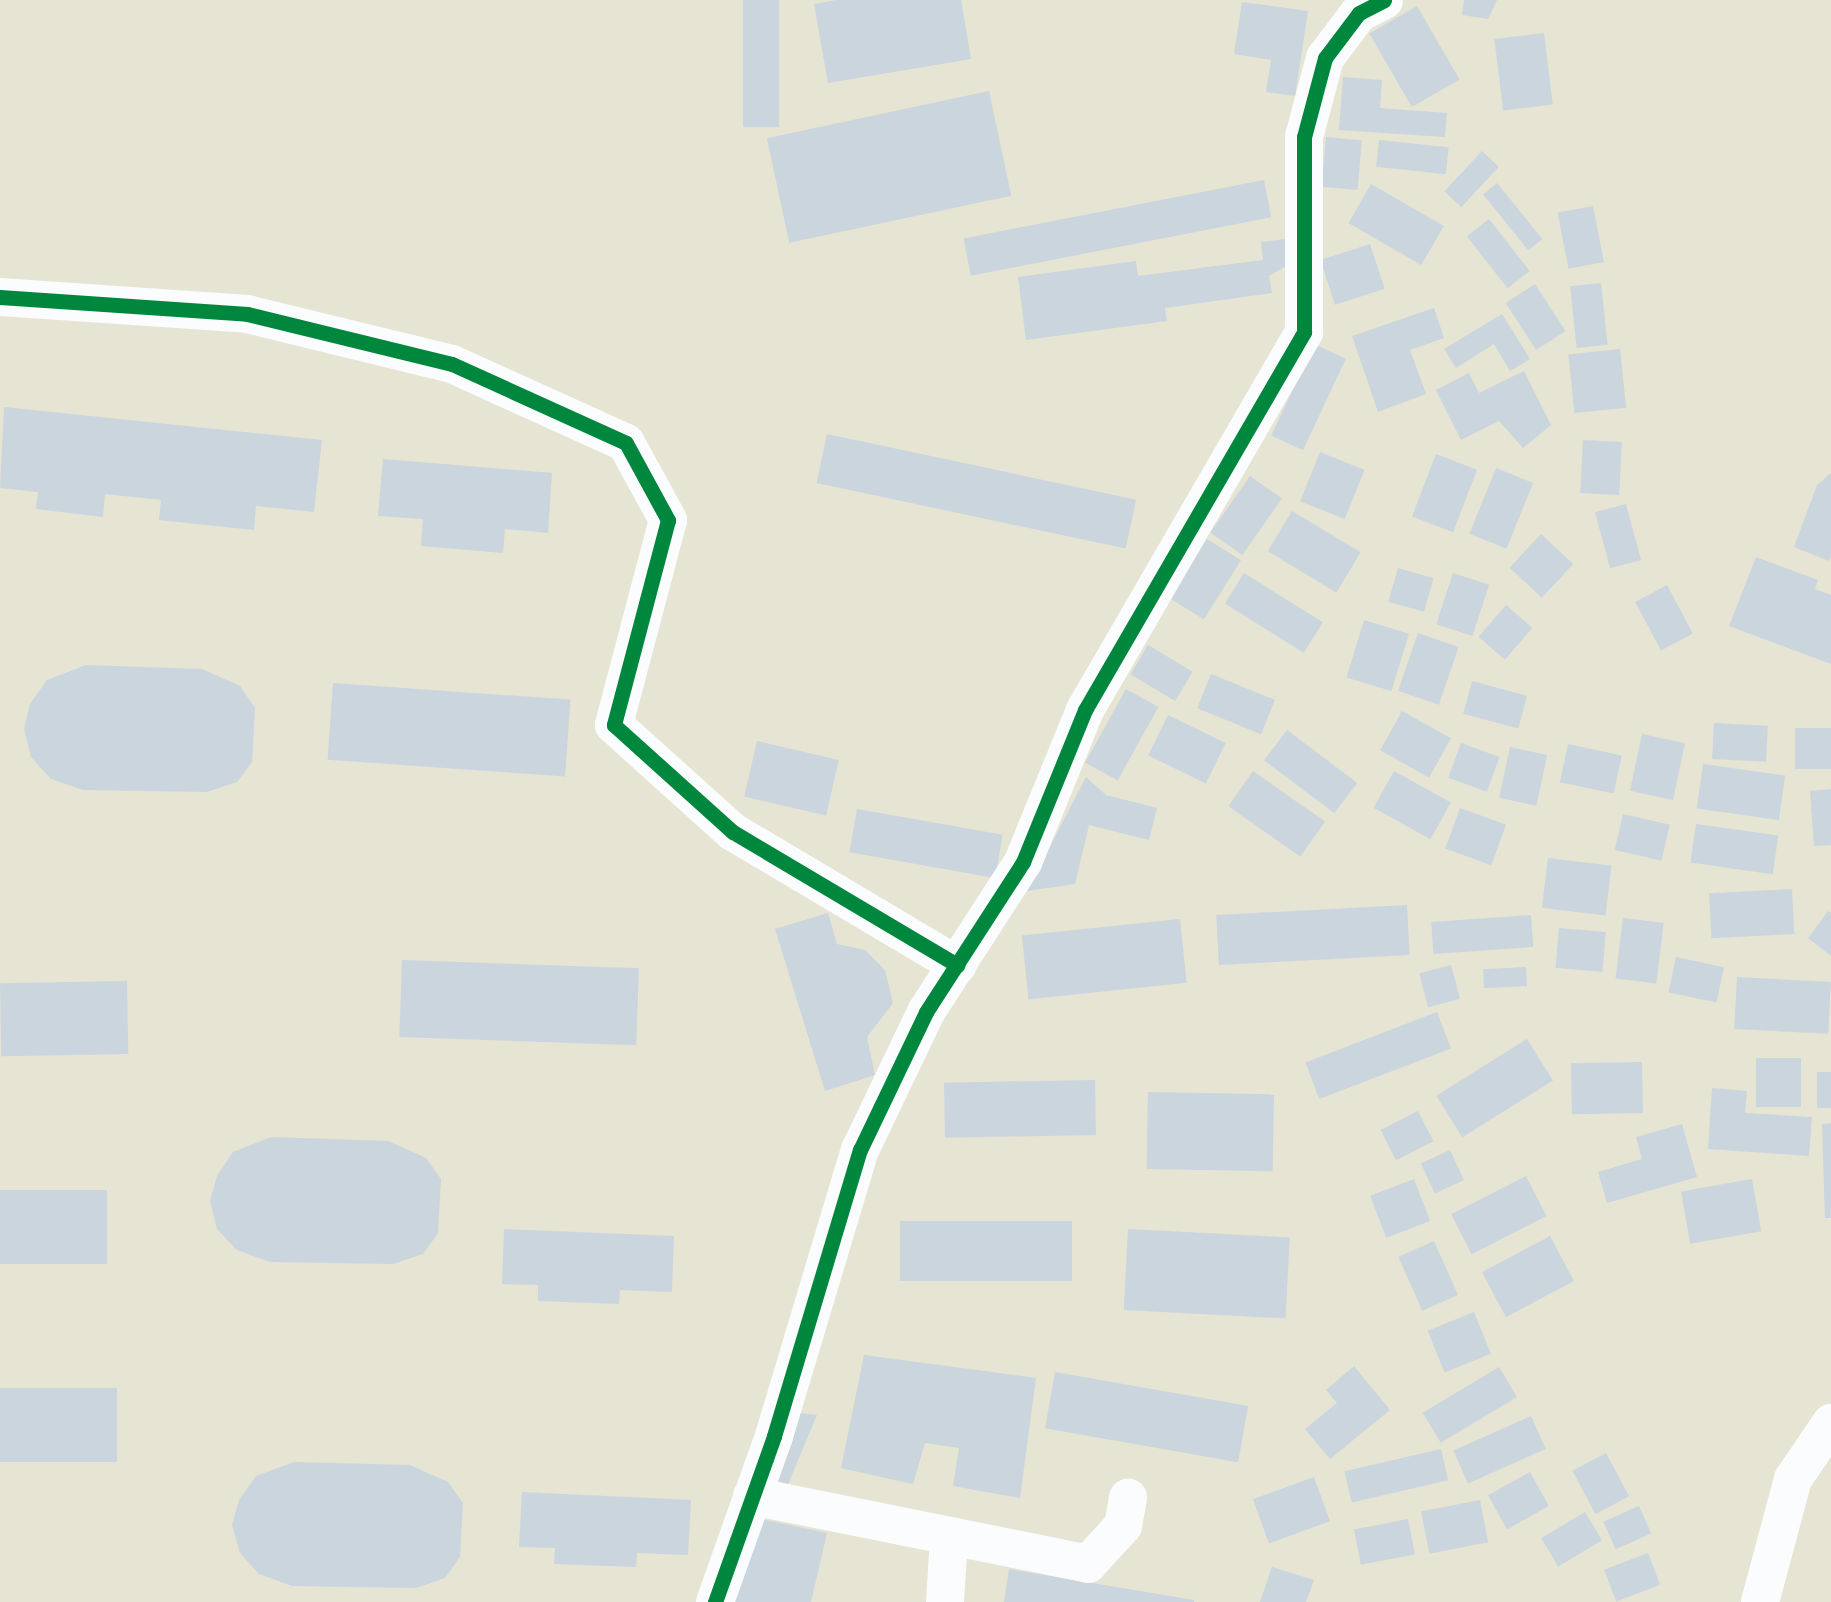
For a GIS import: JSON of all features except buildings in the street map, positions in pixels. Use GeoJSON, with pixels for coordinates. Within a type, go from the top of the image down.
{"type":"FeatureCollection","features":[{"type":"Feature","properties":{"kind":"street"},"geometry":{"type":"LineString","coordinates":[[715,1602],[860,1150],[926,1012],[1023,862],[1084,710],[1304,332],[1304,138],[1324,58],[1359,13],[1384,0]]}},
{"type":"Feature","properties":{"kind":"street"},"geometry":{"type":"LineString","coordinates":[[0,297],[247,314],[452,364],[626,444],[668,520],[614,725],[733,832],[957,965]]}},
{"type":"Feature","properties":{"kind":"street"},"geometry":{"type":"LineString","coordinates":[[1760,1602],[1792,1479],[1831,1423]]}},
{"type":"Feature","properties":{"kind":"street"},"geometry":{"type":"LineString","coordinates":[[752,1496],[1088,1564],[1123,1526],[1128,1497]]}},
{"type":"Feature","properties":{"kind":"street"},"geometry":{"type":"LineString","coordinates":[[945,1602],[949,1536]]}},
{"type":"Feature","properties":{"kind":"shaded area"},"geometry":{"type":"Polygon","coordinates":[[[0,0],[1831,0],[1831,1602],[0,1602],[0,0]]]}},
{"type":"Feature","properties":{"kind":"cycle path"},"geometry":{"type":"LineString","coordinates":[[715,1602],[774,1436],[860,1150],[926,1012],[1023,862],[1085,710],[1304,332],[1304,137],[1325,58],[1359,13],[1384,0]]}},
{"type":"Feature","properties":{"kind":"cycle path"},"geometry":{"type":"LineString","coordinates":[[0,297],[247,314],[452,364],[626,443],[668,520],[614,725],[733,832],[957,965]]}}]}
